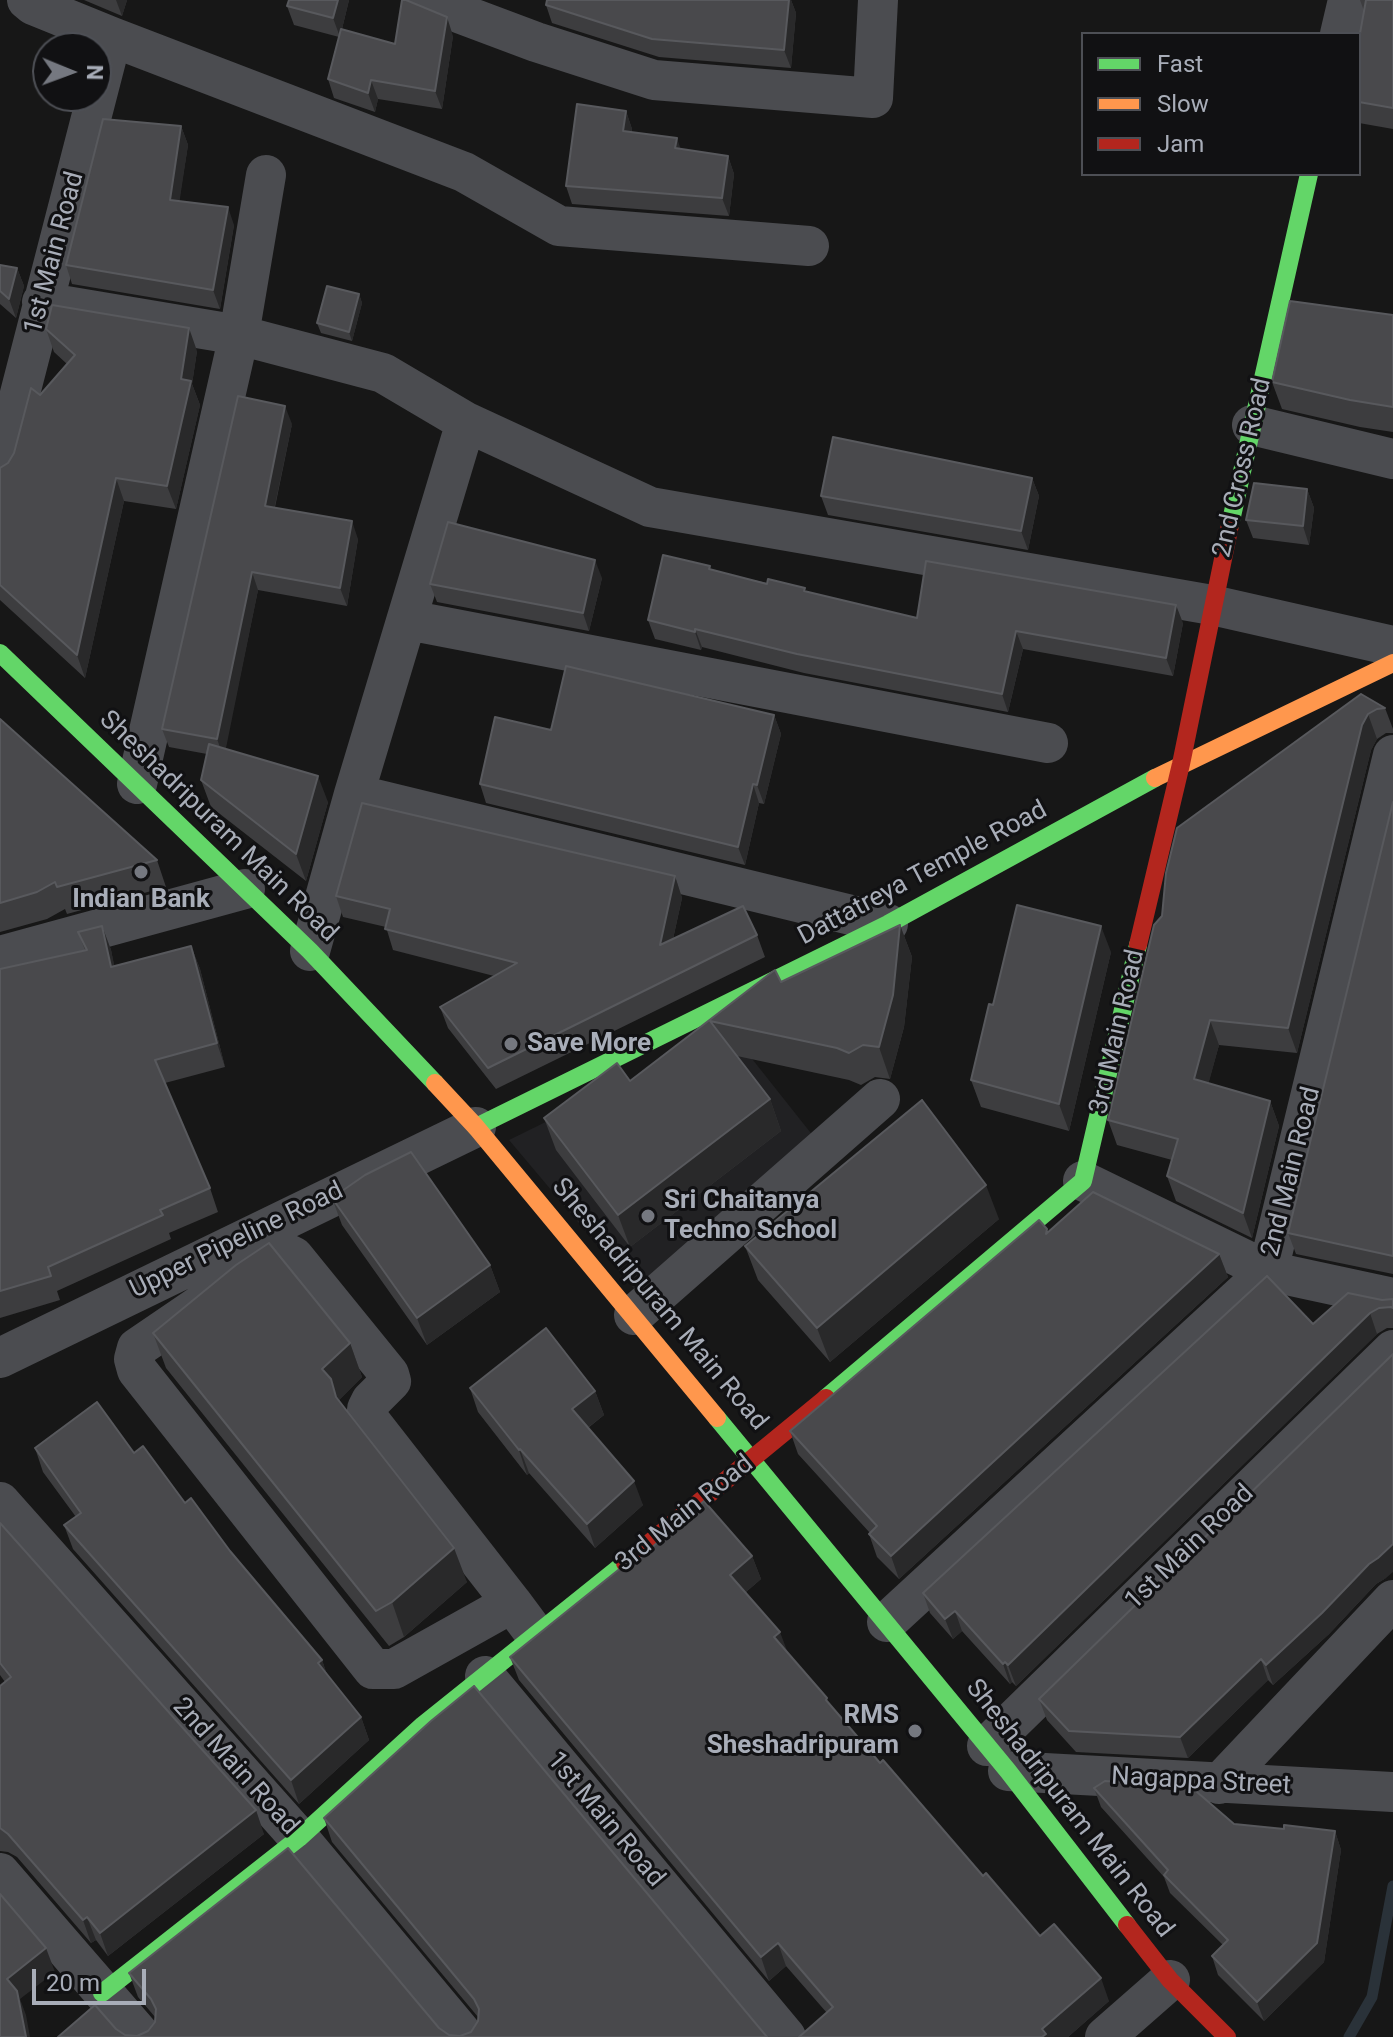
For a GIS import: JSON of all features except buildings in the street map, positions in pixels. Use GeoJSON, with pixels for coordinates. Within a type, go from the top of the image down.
{"type":"FeatureCollection","features":[{"type":"Feature","properties":{"kind":"street"},"geometry":{"type":"LineString","coordinates":[[27,0],[100,32]]}},
{"type":"Feature","properties":{"kind":"street"},"geometry":{"type":"LineString","coordinates":[[424,0],[536,42],[654,80],[873,98],[878,0]]}},
{"type":"Feature","properties":{"kind":"street"},"geometry":{"type":"LineString","coordinates":[[1340,32],[1348,0]]}},
{"type":"Feature","properties":{"kind":"street"},"geometry":{"type":"LineString","coordinates":[[112,37],[464,172],[559,226],[809,246]]}},
{"type":"Feature","properties":{"kind":"street","name":"1st Main Road"},"geometry":{"type":"LineString","coordinates":[[0,471],[92,112]]}},
{"type":"Feature","properties":{"kind":"street"},"geometry":{"type":"LineString","coordinates":[[137,784],[239,335],[266,175]]}},
{"type":"Feature","properties":{"kind":"street","name":"2nd Cross Road"},"geometry":{"type":"LineString","coordinates":[[1181,764],[1212,605],[1309,176]]}},
{"type":"Feature","properties":{"kind":"street"},"geometry":{"type":"LineString","coordinates":[[42,302],[239,335],[383,373],[466,422],[650,507],[1212,605],[1393,646]]}},
{"type":"Feature","properties":{"kind":"street"},"geometry":{"type":"LineString","coordinates":[[310,951],[466,422]]}},
{"type":"Feature","properties":{"kind":"street"},"geometry":{"type":"LineString","coordinates":[[1252,425],[1393,459]]}},
{"type":"Feature","properties":{"kind":"street"},"geometry":{"type":"LineString","coordinates":[[408,620],[1048,743]]}},
{"type":"Feature","properties":{"kind":"street","name":"Sheshadripuram Main Road"},"geometry":{"type":"LineString","coordinates":[[0,653],[310,951],[476,1127],[754,1459],[998,1758],[1170,1980],[1227,2037]]}},
{"type":"Feature","properties":{"kind":"street","name":"Dattatreya Temple Road"},"geometry":{"type":"LineString","coordinates":[[476,1127],[888,924],[1181,764],[1393,663]]}},
{"type":"Feature","properties":{"kind":"street","name":"2nd Main Road"},"geometry":{"type":"LineString","coordinates":[[887,1622],[1268,1271],[1393,755]]}},
{"type":"Feature","properties":{"kind":"street","name":"3rd Main Road"},"geometry":{"type":"LineString","coordinates":[[102,1993],[299,1838],[423,1725],[485,1676],[524,1619],[754,1459],[1083,1181],[1181,764]]}},
{"type":"Feature","properties":{"kind":"street"},"geometry":{"type":"LineString","coordinates":[[354,794],[888,924]]}},
{"type":"Feature","properties":{"kind":"street"},"geometry":{"type":"LineString","coordinates":[[0,956],[245,889]]}},
{"type":"Feature","properties":{"kind":"street"},"geometry":{"type":"LineString","coordinates":[[634,1315],[880,1099]]}},
{"type":"Feature","properties":{"kind":"street","name":"Upper Pipeline Road"},"geometry":{"type":"LineString","coordinates":[[0,1358],[476,1127]]}},
{"type":"Feature","properties":{"kind":"street"},"geometry":{"type":"LineString","coordinates":[[1083,1181],[1268,1271],[1393,1298]]}},
{"type":"Feature","properties":{"kind":"street"},"geometry":{"type":"LineString","coordinates":[[284,1252],[294,1257],[389,1374],[391,1381],[371,1401],[367,1417],[524,1619],[394,1669],[373,1669],[137,1370],[134,1359],[137,1348],[272,1256],[284,1252]]}},
{"type":"Feature","properties":{"kind":"street","name":"1st Main Road"},"geometry":{"type":"LineString","coordinates":[[998,1758],[1393,1350]]}},
{"type":"Feature","properties":{"kind":"street","name":"2nd Main Road"},"geometry":{"type":"LineString","coordinates":[[0,1502],[299,1838],[465,2037]]}},
{"type":"Feature","properties":{"kind":"street"},"geometry":{"type":"LineString","coordinates":[[1219,1784],[1393,1600]]}},
{"type":"Feature","properties":{"kind":"street","name":"1st Main Road"},"geometry":{"type":"LineString","coordinates":[[485,1676],[786,2037]]}},
{"type":"Feature","properties":{"kind":"street","name":"Nagappa Street"},"geometry":{"type":"LineString","coordinates":[[998,1758],[1219,1784],[1393,1792]]}},
{"type":"Feature","properties":{"kind":"street"},"geometry":{"type":"LineString","coordinates":[[0,1873],[142,2037]]}},
{"type":"Feature","properties":{"kind":"street"},"geometry":{"type":"LineString","coordinates":[[1105,2037],[1170,1980]]}},
{"type":"Feature","properties":{"kind":"shaded area","name":"Sri Chaitanya Techno School"},"geometry":{"type":"Polygon","coordinates":[[[730,1031],[814,1137],[637,1292],[509,1140],[730,1031]]]}},
{"type":"Feature","properties":{"kind":"waterway"},"geometry":{"type":"LineString","coordinates":[[1349,2037],[1372,1997],[1393,1886]]}},
{"type":"Feature","properties":{"kind":"traffic: fast"},"geometry":{"type":"LineString","coordinates":[[1230,525],[1309,176]]}},
{"type":"Feature","properties":{"kind":"traffic: fast"},"geometry":{"type":"LineString","coordinates":[[0,653],[310,951],[435,1083]]}},
{"type":"Feature","properties":{"kind":"traffic: fast"},"geometry":{"type":"LineString","coordinates":[[476,1127],[888,924],[1155,778]]}},
{"type":"Feature","properties":{"kind":"traffic: fast"},"geometry":{"type":"LineString","coordinates":[[826,1398],[1083,1181],[1138,945]]}},
{"type":"Feature","properties":{"kind":"traffic: fast"},"geometry":{"type":"LineString","coordinates":[[717,1418],[1008,1771],[1127,1925]]}},
{"type":"Feature","properties":{"kind":"traffic: fast"},"geometry":{"type":"LineString","coordinates":[[102,1993],[299,1838],[423,1725],[625,1563]]}},
{"type":"Feature","properties":{"kind":"traffic: slow"},"geometry":{"type":"LineString","coordinates":[[1155,778],[1393,663]]}},
{"type":"Feature","properties":{"kind":"traffic: slow"},"geometry":{"type":"LineString","coordinates":[[435,1083],[476,1127],[717,1418]]}},
{"type":"Feature","properties":{"kind":"traffic: jam"},"geometry":{"type":"LineString","coordinates":[[1138,945],[1181,764],[1230,525]]}},
{"type":"Feature","properties":{"kind":"traffic: jam"},"geometry":{"type":"LineString","coordinates":[[625,1563],[826,1398]]}},
{"type":"Feature","properties":{"kind":"traffic: jam"},"geometry":{"type":"LineString","coordinates":[[1127,1925],[1170,1980],[1227,2037]]}},
{"type":"Feature","properties":{"kind":"place","name":"Indian Bank"},"geometry":{"type":"Point","coordinates":[141,872]}},
{"type":"Feature","properties":{"kind":"place","name":"Save More"},"geometry":{"type":"Point","coordinates":[511,1044]}},
{"type":"Feature","properties":{"kind":"place","name":"Sri Chaitanya Techno School"},"geometry":{"type":"Point","coordinates":[648,1216]}},
{"type":"Feature","properties":{"kind":"place","name":"RMS Sheshadripuram"},"geometry":{"type":"Point","coordinates":[915,1731]}}]}
